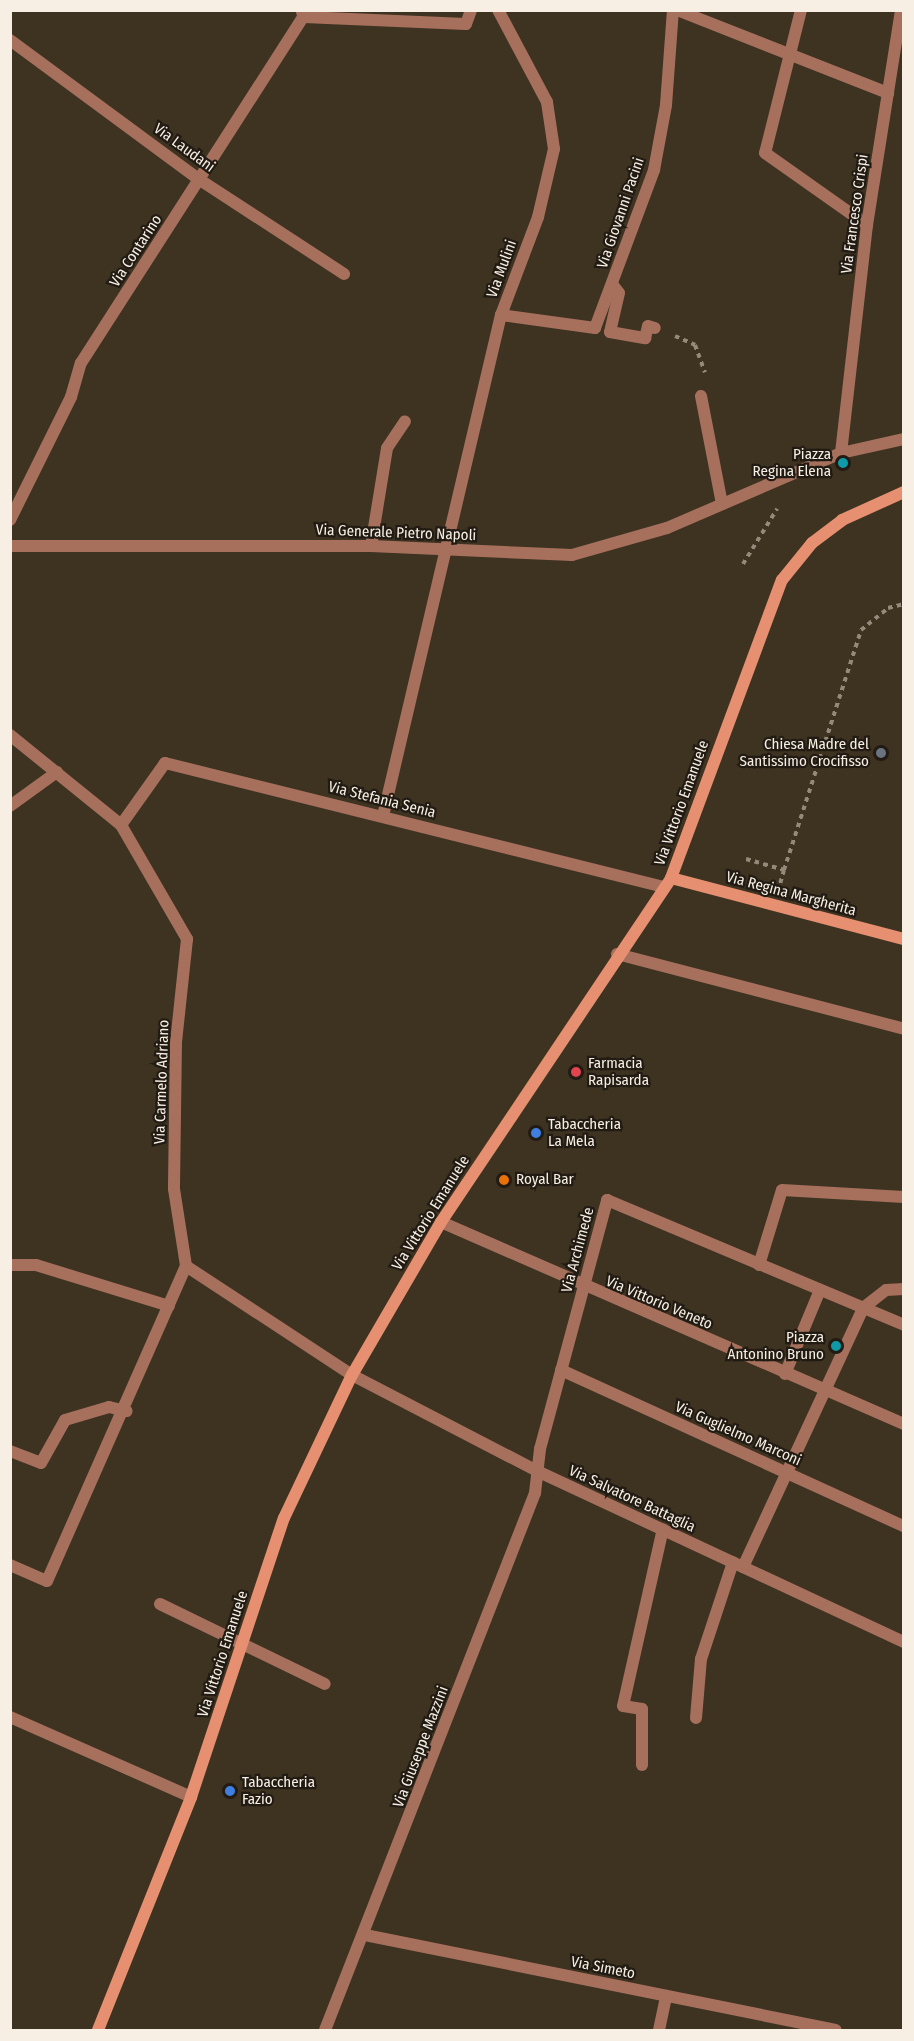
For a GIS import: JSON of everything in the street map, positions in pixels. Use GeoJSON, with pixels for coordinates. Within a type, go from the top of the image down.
{"type":"FeatureCollection","features":[{"type":"Feature","properties":{"kind":"street"},"geometry":{"type":"LineString","coordinates":[[304,13],[466,24],[471,10]]}},
{"type":"Feature","properties":{"kind":"street","name":"Via Mulini"},"geometry":{"type":"LineString","coordinates":[[383,816],[450,549],[501,315],[538,217],[554,149],[547,102],[498,10]]}},
{"type":"Feature","properties":{"kind":"street"},"geometry":{"type":"LineString","coordinates":[[675,10],[787,56],[888,93]]}},
{"type":"Feature","properties":{"kind":"street","name":"Via Giovanni Pacini"},"geometry":{"type":"LineString","coordinates":[[501,315],[595,328],[654,170],[666,105],[675,10]]}},
{"type":"Feature","properties":{"kind":"street"},"geometry":{"type":"LineString","coordinates":[[801,10],[787,56],[765,153],[867,225]]}},
{"type":"Feature","properties":{"kind":"street","name":"Via Contarino"},"geometry":{"type":"LineString","coordinates":[[10,520],[70,397],[81,363],[200,180],[304,13]]}},
{"type":"Feature","properties":{"kind":"street","name":"Via Francesco Crispi"},"geometry":{"type":"LineString","coordinates":[[841,453],[867,225],[901,24]]}},
{"type":"Feature","properties":{"kind":"street","name":"Via Laudani"},"geometry":{"type":"LineString","coordinates":[[10,40],[200,180],[344,274]]}},
{"type":"Feature","properties":{"kind":"street"},"geometry":{"type":"LineString","coordinates":[[612,284],[619,293],[610,332],[645,338],[648,326],[655,328]]}},
{"type":"Feature","properties":{"kind":"street"},"geometry":{"type":"LineString","coordinates":[[701,396],[722,504]]}},
{"type":"Feature","properties":{"kind":"street"},"geometry":{"type":"LineString","coordinates":[[371,546],[387,448],[405,421]]}},
{"type":"Feature","properties":{"kind":"street","name":"Via Generale Pietro Napoli"},"geometry":{"type":"LineString","coordinates":[[10,546],[371,546],[572,555],[620,545],[841,453],[903,439]]}},
{"type":"Feature","properties":{"kind":"street","name":"Via Vittorio Emanuele"},"geometry":{"type":"LineString","coordinates":[[98,2031],[191,1797],[284,1518],[352,1375],[441,1222],[667,882],[774,594],[812,543],[877,500],[903,492]]}},
{"type":"Feature","properties":{"kind":"street","name":"Via Carmelo Adriano"},"geometry":{"type":"LineString","coordinates":[[10,735],[121,825],[187,939],[189,957],[176,1042],[174,1189],[186,1266]]}},
{"type":"Feature","properties":{"kind":"street","name":"Via Stefania Senia"},"geometry":{"type":"LineString","coordinates":[[121,825],[165,763],[667,882]]}},
{"type":"Feature","properties":{"kind":"street"},"geometry":{"type":"LineString","coordinates":[[10,806],[57,772]]}},
{"type":"Feature","properties":{"kind":"street","name":"Via Regina Margherita"},"geometry":{"type":"LineString","coordinates":[[667,882],[773,905],[903,939]]}},
{"type":"Feature","properties":{"kind":"street"},"geometry":{"type":"LineString","coordinates":[[617,954],[903,1029]]}},
{"type":"Feature","properties":{"kind":"street"},"geometry":{"type":"LineString","coordinates":[[759,1265],[782,1190],[903,1197]]}},
{"type":"Feature","properties":{"kind":"street","name":"Via Archimede"},"geometry":{"type":"LineString","coordinates":[[537,1471],[561,1370],[607,1200],[903,1325]]}},
{"type":"Feature","properties":{"kind":"street","name":"Via Vittorio Veneto"},"geometry":{"type":"LineString","coordinates":[[441,1222],[785,1374],[823,1396],[871,1410],[903,1424]]}},
{"type":"Feature","properties":{"kind":"street"},"geometry":{"type":"LineString","coordinates":[[10,1265],[36,1265],[169,1306]]}},
{"type":"Feature","properties":{"kind":"street"},"geometry":{"type":"LineString","coordinates":[[10,1565],[47,1581],[126,1411],[186,1266],[352,1375]]}},
{"type":"Feature","properties":{"kind":"street"},"geometry":{"type":"LineString","coordinates":[[696,1718],[701,1659],[738,1564],[787,1472],[863,1308],[886,1290],[903,1289]]}},
{"type":"Feature","properties":{"kind":"street"},"geometry":{"type":"LineString","coordinates":[[785,1374],[820,1290]]}},
{"type":"Feature","properties":{"kind":"street","name":"Via Guglielmo Marconi"},"geometry":{"type":"LineString","coordinates":[[561,1370],[903,1526]]}},
{"type":"Feature","properties":{"kind":"street","name":"Via Salvatore Battaglia"},"geometry":{"type":"LineString","coordinates":[[352,1375],[537,1471],[903,1642]]}},
{"type":"Feature","properties":{"kind":"street"},"geometry":{"type":"LineString","coordinates":[[10,1451],[41,1463],[65,1420],[98,1408],[126,1411]]}},
{"type":"Feature","properties":{"kind":"street","name":"Via Giuseppe Mazzini"},"geometry":{"type":"LineString","coordinates":[[325,2031],[365,1935],[535,1493],[537,1471]]}},
{"type":"Feature","properties":{"kind":"street"},"geometry":{"type":"LineString","coordinates":[[642,1766],[642,1709],[623,1706],[663,1529]]}},
{"type":"Feature","properties":{"kind":"street"},"geometry":{"type":"LineString","coordinates":[[160,1604],[326,1684]]}},
{"type":"Feature","properties":{"kind":"street"},"geometry":{"type":"LineString","coordinates":[[10,1717],[191,1797]]}},
{"type":"Feature","properties":{"kind":"street","name":"Via Simeto"},"geometry":{"type":"LineString","coordinates":[[365,1935],[835,2031]]}},
{"type":"Feature","properties":{"kind":"street"},"geometry":{"type":"LineString","coordinates":[[659,2031],[666,1996]]}},
{"type":"Feature","properties":{"kind":"path"},"geometry":{"type":"LineString","coordinates":[[655,328],[695,345],[705,372],[701,396]]}},
{"type":"Feature","properties":{"kind":"path"},"geometry":{"type":"LineString","coordinates":[[743,564],[779,506]]}},
{"type":"Feature","properties":{"kind":"path"},"geometry":{"type":"LineString","coordinates":[[773,905],[861,630],[888,608],[903,603]]}},
{"type":"Feature","properties":{"kind":"path"},"geometry":{"type":"LineString","coordinates":[[746,859],[783,870]]}},
{"type":"Feature","properties":{"kind":"place","name":"Piazza Regina Elena"},"geometry":{"type":"Point","coordinates":[843,463]}},
{"type":"Feature","properties":{"kind":"place","name":"Chiesa Madre del Santissimo Crocifisso"},"geometry":{"type":"Point","coordinates":[881,753]}},
{"type":"Feature","properties":{"kind":"place","name":"Farmacia Rapisarda"},"geometry":{"type":"Point","coordinates":[576,1072]}},
{"type":"Feature","properties":{"kind":"place","name":"Tabaccheria La Mela"},"geometry":{"type":"Point","coordinates":[536,1133]}},
{"type":"Feature","properties":{"kind":"place","name":"Royal Bar"},"geometry":{"type":"Point","coordinates":[504,1180]}},
{"type":"Feature","properties":{"kind":"place","name":"Piazza Antonino Bruno"},"geometry":{"type":"Point","coordinates":[836,1346]}},
{"type":"Feature","properties":{"kind":"place","name":"Tabaccheria Fazio"},"geometry":{"type":"Point","coordinates":[230,1791]}}]}
